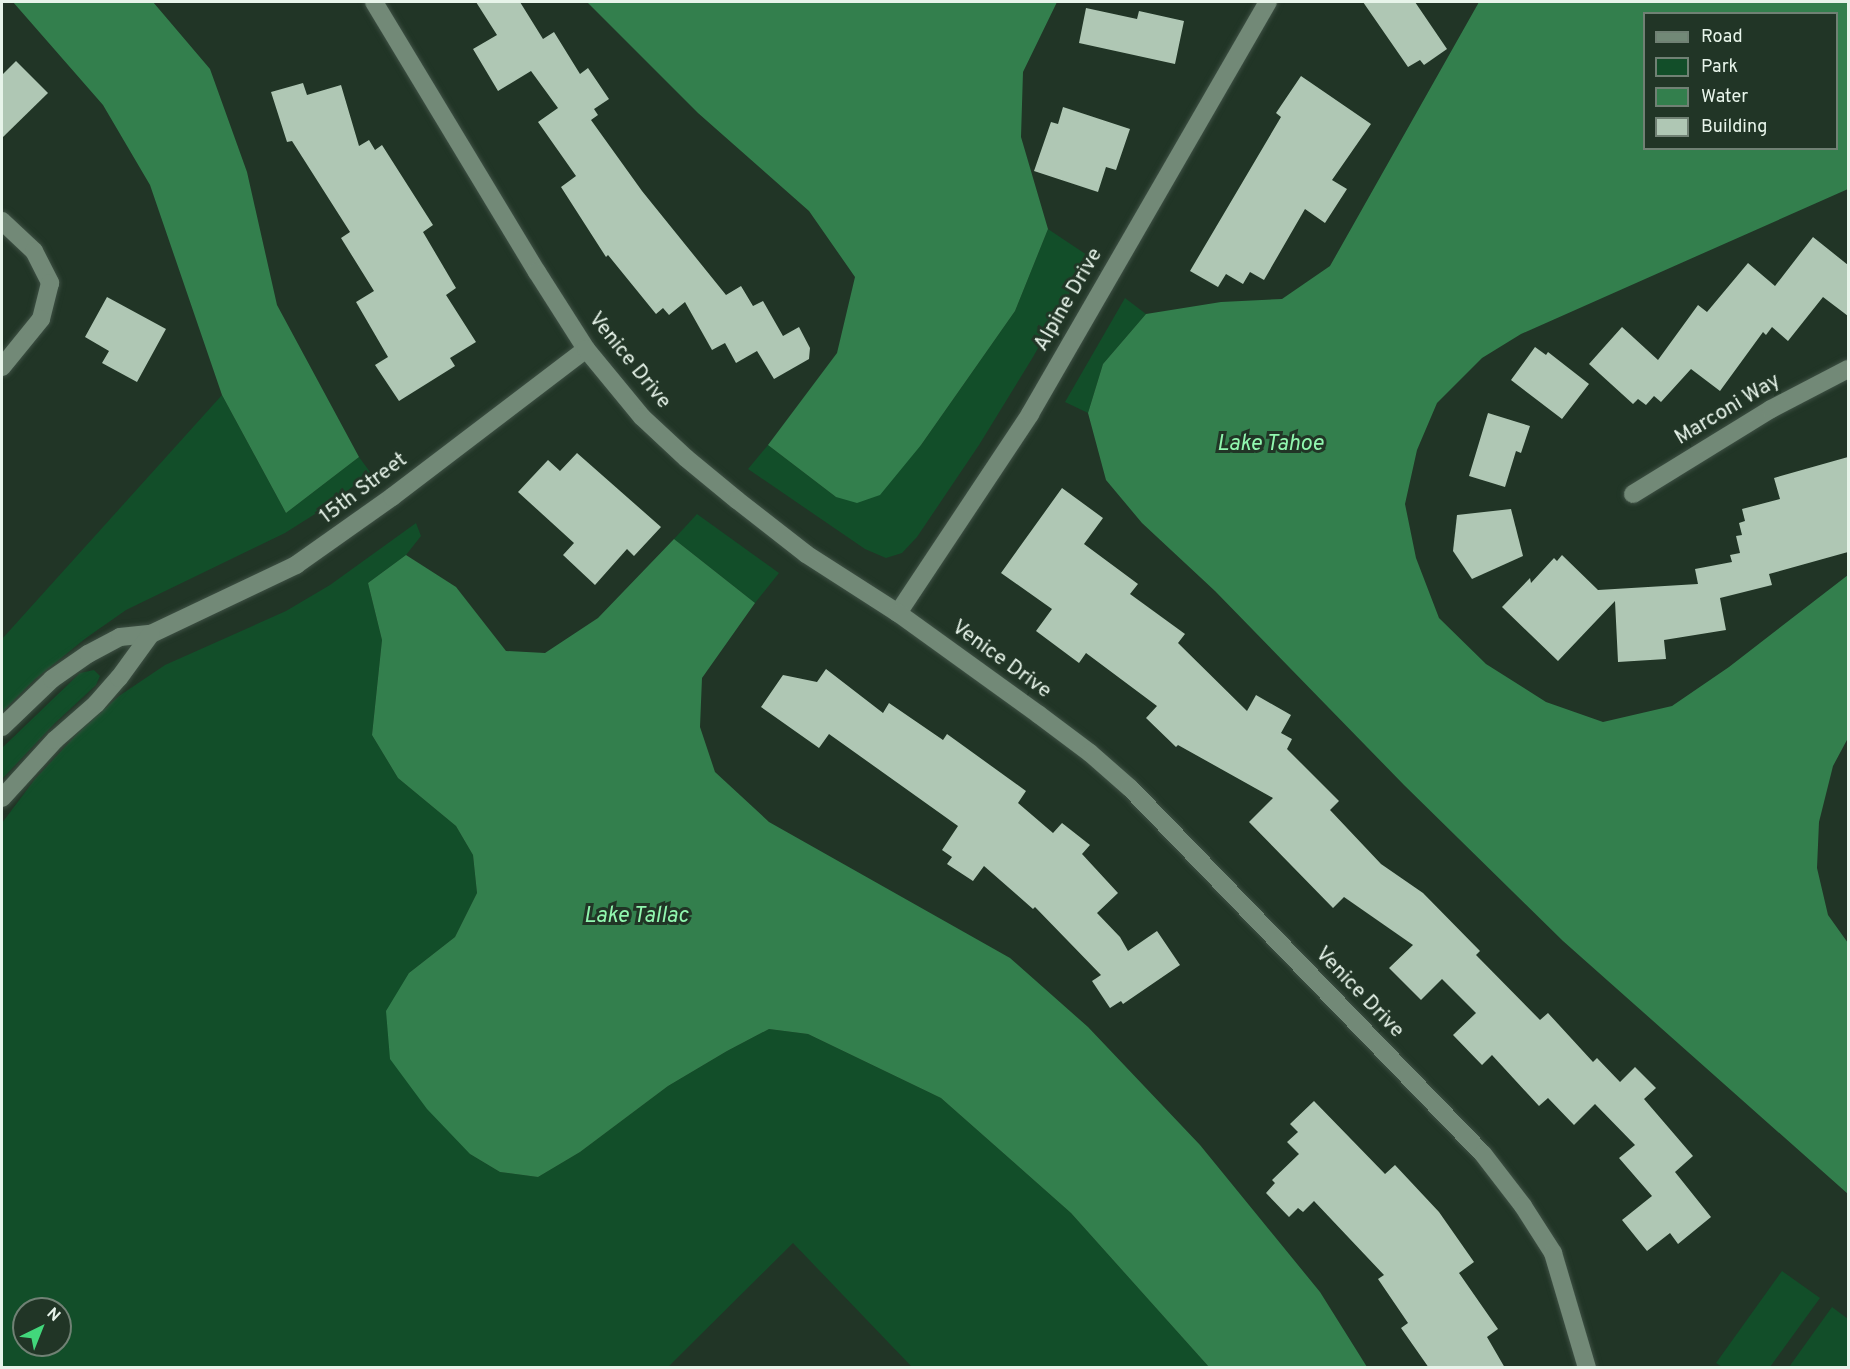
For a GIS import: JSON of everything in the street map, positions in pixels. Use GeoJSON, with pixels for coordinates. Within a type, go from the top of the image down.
{"type":"FeatureCollection","features":[{"type":"Feature","properties":{"kind":"street","name":"Venice Drive"},"geometry":{"type":"LineString","coordinates":[[374,2],[586,349],[642,417],[686,458],[806,554],[898,613],[1090,753],[1130,788],[1483,1154],[1522,1206],[1553,1253],[1587,1368]]}},
{"type":"Feature","properties":{"kind":"street","name":"Alpine Drive"},"geometry":{"type":"LineString","coordinates":[[898,613],[1030,414],[1268,2]]}},
{"type":"Feature","properties":{"kind":"street"},"geometry":{"type":"LineString","coordinates":[[2,221],[34,251],[50,283],[41,319],[2,368]]}},
{"type":"Feature","properties":{"kind":"street","name":"15th Street"},"geometry":{"type":"LineString","coordinates":[[2,728],[52,680],[88,654],[120,637],[151,634],[296,565],[392,497],[586,349]]}},
{"type":"Feature","properties":{"kind":"street","name":"Marconi Way"},"geometry":{"type":"LineString","coordinates":[[1634,494],[1771,409],[1848,369]]}},
{"type":"Feature","properties":{"kind":"street","name":"15th Street"},"geometry":{"type":"LineString","coordinates":[[2,798],[55,740],[96,704],[119,678],[151,634]]}},
{"type":"Feature","properties":{"kind":"green space"},"geometry":{"type":"Polygon","coordinates":[[[1048,229],[1090,257],[979,445],[917,537],[902,553],[886,558],[865,549],[748,469],[768,445],[836,497],[921,445],[1015,311],[1048,229]]]}},
{"type":"Feature","properties":{"kind":"green space"},"geometry":{"type":"Polygon","coordinates":[[[1125,298],[1146,314],[1103,364],[1088,413],[1065,402],[1125,298]]]}},
{"type":"Feature","properties":{"kind":"green space"},"geometry":{"type":"Polygon","coordinates":[[[222,395],[286,513],[359,457],[370,472],[334,502],[285,533],[126,610],[86,638],[34,680],[2,712],[2,639],[222,395]]]}},
{"type":"Feature","properties":{"kind":"green space"},"geometry":{"type":"Polygon","coordinates":[[[697,514],[779,573],[755,603],[674,539],[697,514]]]}},
{"type":"Feature","properties":{"kind":"green space"},"geometry":{"type":"Polygon","coordinates":[[[416,523],[421,536],[406,555],[368,583],[382,640],[372,735],[398,778],[456,826],[473,855],[477,893],[455,937],[409,973],[470,1154],[500,1172],[538,1177],[580,1152],[668,1086],[727,1051],[769,1029],[808,1034],[941,1098],[1071,1213],[1209,1367],[912,1367],[793,1243],[668,1367],[2,1367],[2,823],[35,779],[77,734],[119,696],[165,665],[286,611],[330,585],[416,523]]]}},
{"type":"Feature","properties":{"kind":"green space"},"geometry":{"type":"Polygon","coordinates":[[[94,670],[100,676],[96,685],[55,723],[2,779],[2,748],[80,673],[94,670]]]}},
{"type":"Feature","properties":{"kind":"green space"},"geometry":{"type":"Polygon","coordinates":[[[1782,1271],[1820,1298],[1770,1367],[1722,1367],[1716,1363],[1782,1271]]]}},
{"type":"Feature","properties":{"kind":"green space"},"geometry":{"type":"Polygon","coordinates":[[[1832,1307],[1848,1319],[1848,1364],[1846,1367],[1789,1367],[1832,1307]]]}},
{"type":"Feature","properties":{"kind":"water"},"geometry":{"type":"Polygon","coordinates":[[[13,2],[153,2],[210,69],[247,172],[277,305],[359,457],[286,513],[222,395],[150,185],[103,105],[13,2]]]}},
{"type":"Feature","properties":{"kind":"water"},"geometry":{"type":"Polygon","coordinates":[[[587,2],[1057,2],[1023,72],[1021,137],[1048,229],[1015,311],[921,445],[880,495],[857,503],[836,497],[768,445],[837,353],[855,277],[809,211],[698,113],[587,2]]]}},
{"type":"Feature","properties":{"kind":"water","name":"Lake Tahoe"},"geometry":{"type":"Polygon","coordinates":[[[1479,2],[1848,2],[1848,189],[1521,334],[1482,358],[1437,403],[1417,450],[1405,504],[1416,558],[1439,618],[1486,664],[1546,702],[1603,722],[1672,706],[1729,667],[1848,575],[1848,738],[1833,766],[1819,822],[1817,868],[1828,915],[1848,943],[1848,1194],[1563,941],[1404,785],[1215,591],[1142,523],[1106,480],[1088,413],[1103,364],[1146,314],[1221,302],[1282,299],[1330,266],[1479,2]]]}},
{"type":"Feature","properties":{"kind":"water","name":"Lake Tallac"},"geometry":{"type":"Polygon","coordinates":[[[674,539],[755,603],[702,678],[700,727],[715,772],[769,822],[1010,958],[1088,1027],[1200,1145],[1320,1292],[1367,1367],[1209,1367],[1071,1213],[941,1098],[808,1034],[769,1029],[727,1051],[668,1086],[580,1152],[538,1177],[500,1172],[470,1154],[427,1109],[390,1059],[386,1011],[409,973],[455,937],[477,893],[473,855],[456,826],[398,778],[372,735],[382,640],[368,583],[406,555],[456,587],[506,651],[545,653],[598,618],[674,539]]]}},
{"type":"Feature","properties":{"kind":"building"},"geometry":{"type":"Polygon","coordinates":[[[476,2],[520,2],[543,39],[554,32],[580,74],[588,68],[609,99],[594,109],[598,115],[591,120],[642,191],[726,295],[741,286],[753,306],[763,301],[783,336],[799,327],[810,348],[809,359],[774,379],[757,351],[736,363],[725,343],[712,350],[685,302],[669,315],[663,308],[656,314],[608,255],[606,257],[561,187],[576,176],[538,122],[558,108],[531,71],[498,91],[473,49],[497,35],[476,2]]]}},
{"type":"Feature","properties":{"kind":"building"},"geometry":{"type":"Polygon","coordinates":[[[1363,2],[1415,2],[1447,49],[1424,65],[1420,60],[1408,67],[1363,2]]]}},
{"type":"Feature","properties":{"kind":"building"},"geometry":{"type":"Polygon","coordinates":[[[1086,8],[1137,19],[1139,11],[1184,21],[1175,64],[1079,43],[1086,8]]]}},
{"type":"Feature","properties":{"kind":"building"},"geometry":{"type":"Polygon","coordinates":[[[16,61],[48,93],[2,138],[2,75],[16,61]]]}},
{"type":"Feature","properties":{"kind":"building"},"geometry":{"type":"Polygon","coordinates":[[[1301,76],[1371,124],[1332,180],[1347,189],[1325,223],[1305,209],[1264,280],[1250,272],[1243,284],[1226,274],[1218,287],[1190,271],[1281,117],[1276,113],[1301,76]]]}},
{"type":"Feature","properties":{"kind":"building"},"geometry":{"type":"Polygon","coordinates":[[[303,83],[307,95],[341,85],[359,146],[369,140],[375,150],[382,145],[433,225],[423,232],[456,288],[446,295],[476,342],[450,358],[455,366],[399,401],[375,365],[388,357],[356,302],[374,291],[341,238],[350,232],[292,141],[287,142],[271,92],[303,83]]]}},
{"type":"Feature","properties":{"kind":"building"},"geometry":{"type":"Polygon","coordinates":[[[1063,107],[1130,129],[1116,170],[1106,167],[1098,192],[1034,171],[1051,122],[1058,124],[1063,107]]]}},
{"type":"Feature","properties":{"kind":"building"},"geometry":{"type":"Polygon","coordinates":[[[1813,237],[1848,265],[1848,316],[1823,297],[1788,341],[1772,327],[1766,335],[1763,332],[1720,391],[1691,369],[1661,402],[1654,396],[1646,405],[1638,399],[1633,404],[1589,364],[1622,327],[1658,360],[1698,305],[1707,312],[1748,263],[1775,286],[1813,237]]]}},
{"type":"Feature","properties":{"kind":"building"},"geometry":{"type":"Polygon","coordinates":[[[107,297],[166,329],[137,382],[102,363],[109,351],[85,337],[107,297]]]}},
{"type":"Feature","properties":{"kind":"building"},"geometry":{"type":"Polygon","coordinates":[[[1535,347],[1546,355],[1548,352],[1589,384],[1562,419],[1511,380],[1535,347]]]}},
{"type":"Feature","properties":{"kind":"building"},"geometry":{"type":"Polygon","coordinates":[[[1488,413],[1530,426],[1521,453],[1516,451],[1505,487],[1469,476],[1488,413]]]}},
{"type":"Feature","properties":{"kind":"building"},"geometry":{"type":"Polygon","coordinates":[[[577,453],[661,527],[634,556],[627,549],[595,585],[563,555],[574,543],[518,492],[548,460],[560,471],[577,453]]]}},
{"type":"Feature","properties":{"kind":"building"},"geometry":{"type":"Polygon","coordinates":[[[1848,457],[1848,552],[1769,574],[1772,585],[1720,598],[1726,630],[1664,640],[1666,659],[1618,662],[1615,601],[1558,661],[1502,607],[1530,578],[1531,583],[1554,558],[1557,561],[1562,555],[1598,590],[1698,584],[1695,569],[1732,562],[1730,555],[1740,553],[1736,536],[1742,535],[1739,523],[1745,521],[1742,509],[1780,499],[1774,478],[1848,457]]]}},
{"type":"Feature","properties":{"kind":"building"},"geometry":{"type":"Polygon","coordinates":[[[1062,488],[1103,518],[1084,544],[1138,584],[1130,594],[1185,634],[1178,643],[1247,711],[1256,695],[1291,715],[1281,733],[1292,739],[1287,749],[1339,801],[1330,810],[1381,864],[1423,893],[1480,951],[1476,955],[1540,1020],[1548,1013],[1593,1062],[1597,1058],[1620,1082],[1635,1067],[1656,1088],[1644,1099],[1693,1156],[1675,1172],[1711,1217],[1678,1244],[1670,1233],[1647,1251],[1622,1220],[1652,1196],[1619,1158],[1635,1145],[1595,1104],[1574,1125],[1548,1098],[1539,1106],[1492,1055],[1482,1065],[1453,1035],[1476,1013],[1442,979],[1421,1000],[1389,968],[1413,945],[1344,897],[1333,908],[1249,822],[1273,798],[1178,745],[1176,747],[1146,718],[1157,706],[1086,653],[1079,663],[1036,631],[1052,609],[1001,573],[1062,488]]]}},
{"type":"Feature","properties":{"kind":"building"},"geometry":{"type":"Polygon","coordinates":[[[1511,509],[1523,556],[1472,579],[1453,551],[1457,515],[1511,509]]]}},
{"type":"Feature","properties":{"kind":"building"},"geometry":{"type":"Polygon","coordinates":[[[826,669],[883,713],[889,703],[943,740],[947,734],[1026,791],[1018,803],[1053,833],[1062,823],[1090,845],[1082,854],[1118,893],[1097,913],[1120,937],[1128,951],[1157,931],[1180,965],[1123,1004],[1121,1001],[1110,1008],[1092,981],[1101,975],[1035,907],[1033,909],[984,866],[973,881],[947,864],[952,857],[942,850],[958,826],[829,734],[819,748],[761,707],[783,675],[817,682],[826,669]]]}},
{"type":"Feature","properties":{"kind":"building"},"geometry":{"type":"Polygon","coordinates":[[[1314,1101],[1385,1174],[1395,1165],[1439,1212],[1474,1262],[1459,1273],[1498,1329],[1487,1337],[1505,1368],[1429,1368],[1401,1328],[1408,1323],[1378,1279],[1384,1275],[1314,1201],[1303,1212],[1298,1208],[1289,1217],[1266,1193],[1275,1183],[1272,1180],[1299,1154],[1287,1142],[1298,1132],[1290,1124],[1314,1101]]]}}]}
